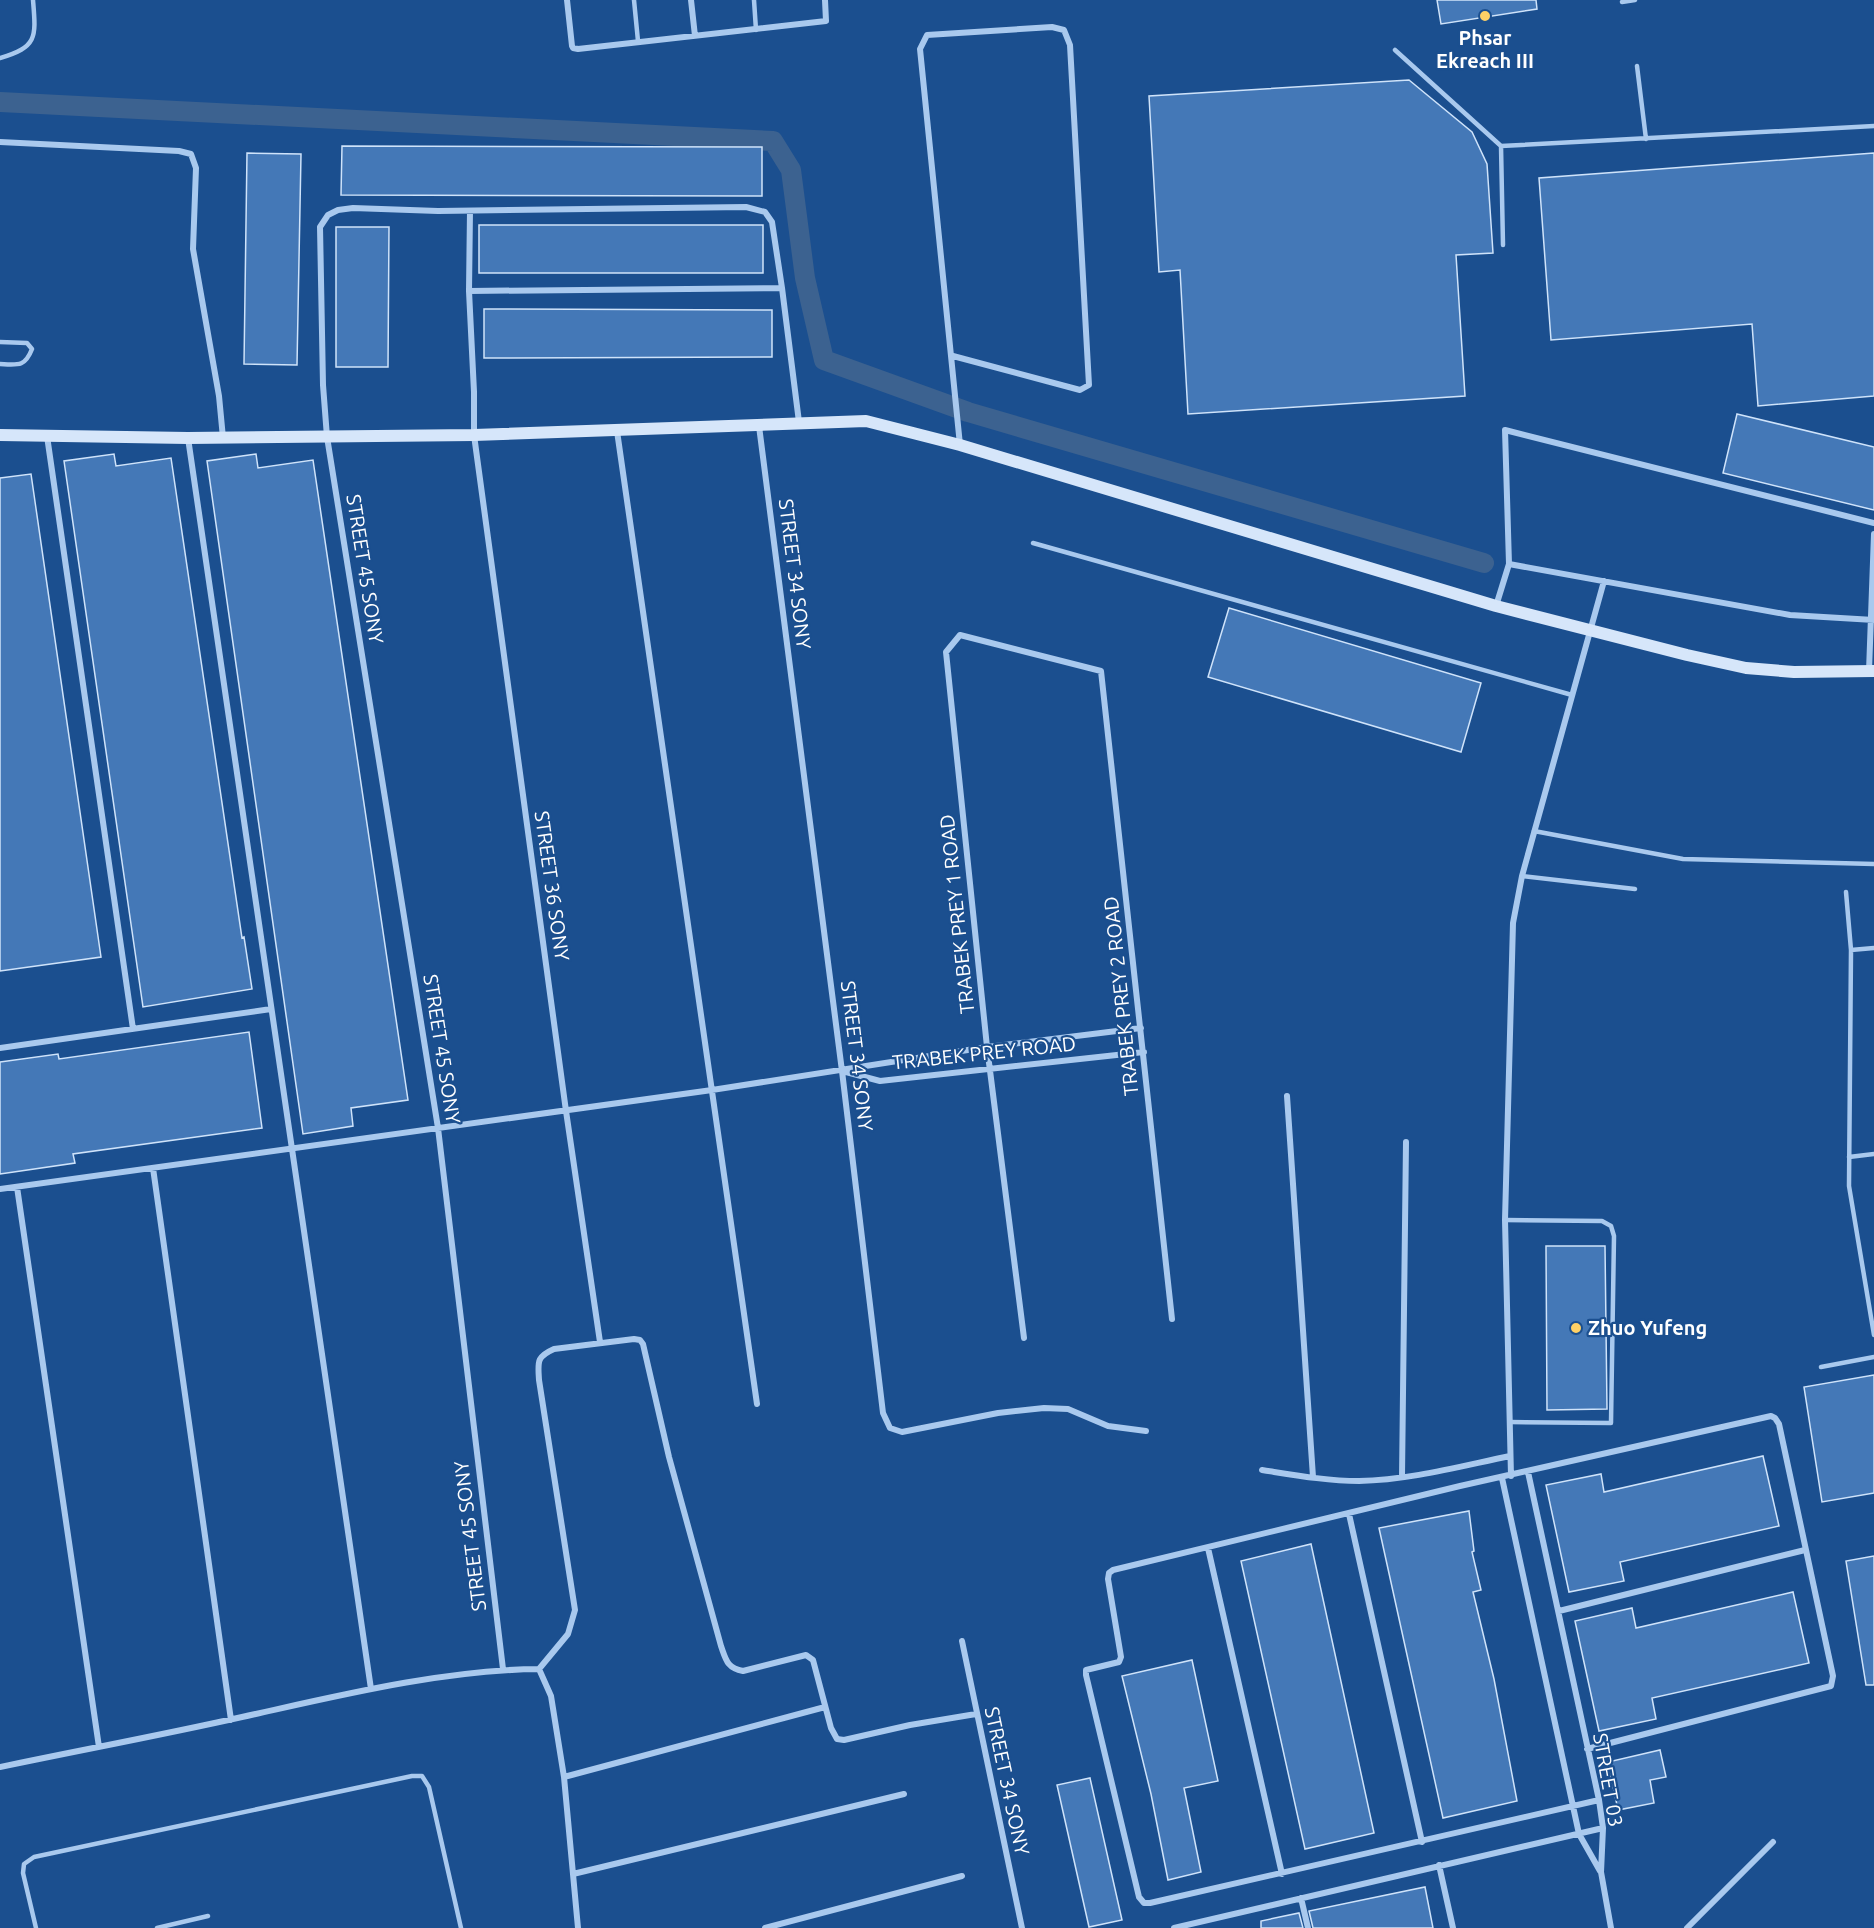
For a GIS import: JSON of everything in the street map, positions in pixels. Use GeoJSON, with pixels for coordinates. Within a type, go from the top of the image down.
{"type":"FeatureCollection","features":[{"type":"Feature","properties":{"kind":"street"},"geometry":{"type":"LineString","coordinates":[[567,0],[573,48],[826,21],[825,0]]}},
{"type":"Feature","properties":{"kind":"street"},"geometry":{"type":"LineString","coordinates":[[691,0],[695,36]]}},
{"type":"Feature","properties":{"kind":"street"},"geometry":{"type":"LineString","coordinates":[[953,356],[1080,390],[1089,385],[1070,45],[1064,30],[1052,27],[927,35],[920,49],[953,356],[960,445]]}},
{"type":"Feature","properties":{"kind":"street"},"geometry":{"type":"LineString","coordinates":[[0,142],[179,151],[191,154],[196,168],[193,249],[219,396],[223,438]]}},
{"type":"Feature","properties":{"kind":"street","name":"STREET 45 SONY"},"geometry":{"type":"LineString","coordinates":[[503,1669],[438,1128],[327,437],[323,385],[320,227],[328,215],[338,210],[353,208],[470,211],[746,207],[765,212],[772,222],[783,288],[799,422]]}},
{"type":"Feature","properties":{"kind":"street","name":"STREET 36 SONY"},"geometry":{"type":"LineString","coordinates":[[470,211],[469,291],[474,435],[600,1342]]}},
{"type":"Feature","properties":{"kind":"street"},"geometry":{"type":"LineString","coordinates":[[469,291],[783,288]]}},
{"type":"Feature","properties":{"kind":"street"},"geometry":{"type":"LineString","coordinates":[[0,435],[188,438],[474,435],[866,421],[960,445],[1496,606],[1687,655],[1746,668],[1794,672],[1871,671],[1874,534]]}},
{"type":"Feature","properties":{"kind":"street","name":"STREET 34 SONY"},"geometry":{"type":"LineString","coordinates":[[759,426],[842,1071],[883,1413],[890,1428],[902,1432],[998,1413],[1044,1408],[1068,1409],[1108,1426],[1146,1431]]}},
{"type":"Feature","properties":{"kind":"street"},"geometry":{"type":"LineString","coordinates":[[1496,606],[1509,564],[1504,430],[1874,523]]}},
{"type":"Feature","properties":{"kind":"street"},"geometry":{"type":"LineString","coordinates":[[617,431],[757,1404]]}},
{"type":"Feature","properties":{"kind":"street"},"geometry":{"type":"LineString","coordinates":[[47,436],[133,1029]]}},
{"type":"Feature","properties":{"kind":"street"},"geometry":{"type":"LineString","coordinates":[[188,438],[371,1689]]}},
{"type":"Feature","properties":{"kind":"street"},"geometry":{"type":"LineString","coordinates":[[1509,564],[1790,615],[1872,620]]}},
{"type":"Feature","properties":{"kind":"street"},"geometry":{"type":"LineString","coordinates":[[1511,1476],[1505,1220],[1513,923],[1522,876],[1604,581]]}},
{"type":"Feature","properties":{"kind":"street","name":"TRABEK PREY 1 ROAD"},"geometry":{"type":"LineString","coordinates":[[1024,1338],[987,1047],[946,652],[960,635],[1101,671]]}},
{"type":"Feature","properties":{"kind":"street","name":"TRABEK PREY 2 ROAD"},"geometry":{"type":"LineString","coordinates":[[1101,671],[1172,1319]]}},
{"type":"Feature","properties":{"kind":"street"},"geometry":{"type":"LineString","coordinates":[[0,1048],[271,1009]]}},
{"type":"Feature","properties":{"kind":"street","name":"TRABEK PREY ROAD"},"geometry":{"type":"LineString","coordinates":[[842,1071],[987,1047],[1141,1028]]}},
{"type":"Feature","properties":{"kind":"street","name":"TRABEK PREY ROAD"},"geometry":{"type":"LineString","coordinates":[[842,1071],[880,1082],[1144,1053]]}},
{"type":"Feature","properties":{"kind":"street"},"geometry":{"type":"LineString","coordinates":[[0,1189],[842,1071]]}},
{"type":"Feature","properties":{"kind":"street"},"geometry":{"type":"LineString","coordinates":[[1287,1096],[1313,1478]]}},
{"type":"Feature","properties":{"kind":"street"},"geometry":{"type":"LineString","coordinates":[[1402,1477],[1406,1142]]}},
{"type":"Feature","properties":{"kind":"street"},"geometry":{"type":"LineString","coordinates":[[153,1168],[231,1720]]}},
{"type":"Feature","properties":{"kind":"street"},"geometry":{"type":"LineString","coordinates":[[16,1187],[99,1747]]}},
{"type":"Feature","properties":{"kind":"street"},"geometry":{"type":"LineString","coordinates":[[539,1669],[568,1634],[575,1610],[538,1362],[543,1354],[554,1348],[634,1339],[644,1344],[669,1457],[728,1665],[734,1670],[743,1671],[806,1655],[813,1660],[831,1728],[837,1739],[844,1740],[910,1725],[976,1714]]}},
{"type":"Feature","properties":{"kind":"street"},"geometry":{"type":"LineString","coordinates":[[1587,1749],[1831,1686],[1833,1676],[1779,1424],[1775,1418],[1771,1416],[1460,1486],[1113,1570],[1109,1573],[1121,1657],[1119,1662],[1086,1670],[1086,1675],[1139,1897],[1144,1903],[1282,1874],[1599,1800]]}},
{"type":"Feature","properties":{"kind":"street"},"geometry":{"type":"LineString","coordinates":[[1262,1470],[1313,1478],[1358,1481],[1402,1477],[1510,1456]]}},
{"type":"Feature","properties":{"kind":"street","name":"STREET 03"},"geometry":{"type":"LineString","coordinates":[[1528,1472],[1599,1800],[1603,1828],[1601,1872]]}},
{"type":"Feature","properties":{"kind":"street","name":"STREET 03"},"geometry":{"type":"LineString","coordinates":[[1502,1478],[1579,1834],[1601,1872]]}},
{"type":"Feature","properties":{"kind":"street"},"geometry":{"type":"LineString","coordinates":[[1349,1514],[1422,1842]]}},
{"type":"Feature","properties":{"kind":"street"},"geometry":{"type":"LineString","coordinates":[[1208,1548],[1282,1874]]}},
{"type":"Feature","properties":{"kind":"street"},"geometry":{"type":"LineString","coordinates":[[1559,1611],[1805,1550]]}},
{"type":"Feature","properties":{"kind":"street","name":"STREET 34 SONY"},"geometry":{"type":"LineString","coordinates":[[962,1641],[1022,1928]]}},
{"type":"Feature","properties":{"kind":"street"},"geometry":{"type":"LineString","coordinates":[[0,1767],[371,1689],[503,1669],[539,1669]]}},
{"type":"Feature","properties":{"kind":"street"},"geometry":{"type":"LineString","coordinates":[[539,1669],[551,1696],[564,1777],[578,1928]]}},
{"type":"Feature","properties":{"kind":"street"},"geometry":{"type":"LineString","coordinates":[[564,1777],[825,1707]]}},
{"type":"Feature","properties":{"kind":"street"},"geometry":{"type":"LineString","coordinates":[[573,1874],[904,1794]]}},
{"type":"Feature","properties":{"kind":"street"},"geometry":{"type":"LineString","coordinates":[[1174,1928],[1603,1828]]}},
{"type":"Feature","properties":{"kind":"street"},"geometry":{"type":"LineString","coordinates":[[1687,1928],[1773,1842]]}},
{"type":"Feature","properties":{"kind":"street"},"geometry":{"type":"LineString","coordinates":[[1439,1865],[1453,1928]]}},
{"type":"Feature","properties":{"kind":"street"},"geometry":{"type":"LineString","coordinates":[[1601,1872],[1611,1928]]}},
{"type":"Feature","properties":{"kind":"street"},"geometry":{"type":"LineString","coordinates":[[765,1928],[962,1876]]}},
{"type":"Feature","properties":{"kind":"street"},"geometry":{"type":"LineString","coordinates":[[1301,1898],[1308,1928]]}},
{"type":"Feature","properties":{"kind":"lane"},"geometry":{"type":"LineString","coordinates":[[0,58],[22,52],[32,40],[35,23],[33,0]]}},
{"type":"Feature","properties":{"kind":"lane"},"geometry":{"type":"LineString","coordinates":[[634,0],[638,41]]}},
{"type":"Feature","properties":{"kind":"lane"},"geometry":{"type":"LineString","coordinates":[[754,0],[756,30]]}},
{"type":"Feature","properties":{"kind":"lane"},"geometry":{"type":"LineString","coordinates":[[1622,2],[1635,0]]}},
{"type":"Feature","properties":{"kind":"lane"},"geometry":{"type":"LineString","coordinates":[[1395,50],[1501,146],[1874,126]]}},
{"type":"Feature","properties":{"kind":"lane"},"geometry":{"type":"LineString","coordinates":[[1637,66],[1646,139]]}},
{"type":"Feature","properties":{"kind":"lane"},"geometry":{"type":"LineString","coordinates":[[1501,146],[1503,245]]}},
{"type":"Feature","properties":{"kind":"lane"},"geometry":{"type":"LineString","coordinates":[[0,342],[27,343],[32,349],[28,359],[19,365],[0,364]]}},
{"type":"Feature","properties":{"kind":"lane"},"geometry":{"type":"LineString","coordinates":[[1033,543],[1572,695]]}},
{"type":"Feature","properties":{"kind":"lane"},"geometry":{"type":"LineString","coordinates":[[1534,831],[1683,859],[1874,864]]}},
{"type":"Feature","properties":{"kind":"lane"},"geometry":{"type":"LineString","coordinates":[[1522,876],[1635,889]]}},
{"type":"Feature","properties":{"kind":"lane"},"geometry":{"type":"LineString","coordinates":[[1846,892],[1851,950],[1849,1186],[1874,1335]]}},
{"type":"Feature","properties":{"kind":"lane"},"geometry":{"type":"LineString","coordinates":[[1851,950],[1874,948]]}},
{"type":"Feature","properties":{"kind":"lane"},"geometry":{"type":"LineString","coordinates":[[1849,1157],[1874,1154]]}},
{"type":"Feature","properties":{"kind":"lane"},"geometry":{"type":"LineString","coordinates":[[1505,1220],[1602,1221],[1611,1226],[1614,1236],[1611,1423],[1510,1422]]}},
{"type":"Feature","properties":{"kind":"lane"},"geometry":{"type":"LineString","coordinates":[[1821,1367],[1874,1357]]}},
{"type":"Feature","properties":{"kind":"lane"},"geometry":{"type":"LineString","coordinates":[[36,1928],[23,1873],[24,1864],[34,1857],[412,1776],[422,1776],[429,1787],[461,1928]]}},
{"type":"Feature","properties":{"kind":"lane"},"geometry":{"type":"LineString","coordinates":[[157,1928],[208,1916]]}},
{"type":"Feature","properties":{"kind":"building"},"geometry":{"type":"Polygon","coordinates":[[[1437,0],[1536,0],[1537,9],[1441,24],[1437,0]]]}},
{"type":"Feature","properties":{"kind":"building"},"geometry":{"type":"Polygon","coordinates":[[[1409,80],[1472,132],[1487,164],[1493,253],[1456,255],[1465,396],[1188,414],[1180,270],[1159,272],[1149,96],[1409,80]]]}},
{"type":"Feature","properties":{"kind":"building"},"geometry":{"type":"Polygon","coordinates":[[[342,146],[762,147],[762,196],[341,195],[342,146]]]}},
{"type":"Feature","properties":{"kind":"building"},"geometry":{"type":"Polygon","coordinates":[[[247,153],[301,154],[297,365],[244,364],[247,153]]]}},
{"type":"Feature","properties":{"kind":"building"},"geometry":{"type":"Polygon","coordinates":[[[1874,153],[1874,396],[1758,406],[1752,324],[1551,340],[1539,178],[1874,153]]]}},
{"type":"Feature","properties":{"kind":"building"},"geometry":{"type":"Polygon","coordinates":[[[479,225],[763,225],[763,273],[479,273],[479,225]]]}},
{"type":"Feature","properties":{"kind":"building"},"geometry":{"type":"Polygon","coordinates":[[[336,227],[389,227],[388,367],[336,367],[336,227]]]}},
{"type":"Feature","properties":{"kind":"building"},"geometry":{"type":"Polygon","coordinates":[[[484,309],[772,310],[772,357],[484,358],[484,309]]]}},
{"type":"Feature","properties":{"kind":"building"},"geometry":{"type":"Polygon","coordinates":[[[1737,414],[1874,447],[1874,510],[1723,473],[1737,414]]]}},
{"type":"Feature","properties":{"kind":"building"},"geometry":{"type":"Polygon","coordinates":[[[114,454],[116,466],[171,458],[242,938],[244,937],[252,989],[143,1007],[64,461],[114,454]]]}},
{"type":"Feature","properties":{"kind":"building"},"geometry":{"type":"Polygon","coordinates":[[[256,454],[258,468],[313,460],[408,1100],[351,1108],[353,1126],[303,1134],[207,461],[256,454]]]}},
{"type":"Feature","properties":{"kind":"building"},"geometry":{"type":"Polygon","coordinates":[[[31,474],[101,957],[0,971],[0,478],[31,474]]]}},
{"type":"Feature","properties":{"kind":"building"},"geometry":{"type":"Polygon","coordinates":[[[1229,608],[1481,683],[1461,752],[1208,677],[1229,608]]]}},
{"type":"Feature","properties":{"kind":"building"},"geometry":{"type":"Polygon","coordinates":[[[249,1032],[262,1128],[73,1154],[75,1163],[0,1174],[0,1062],[58,1054],[59,1059],[249,1032]]]}},
{"type":"Feature","properties":{"kind":"building","name":"Zhuo Yufeng"},"geometry":{"type":"Polygon","coordinates":[[[1546,1246],[1605,1246],[1607,1409],[1547,1410],[1546,1246]]]}},
{"type":"Feature","properties":{"kind":"building"},"geometry":{"type":"Polygon","coordinates":[[[1874,1375],[1874,1493],[1822,1502],[1804,1387],[1874,1375]]]}},
{"type":"Feature","properties":{"kind":"building"},"geometry":{"type":"Polygon","coordinates":[[[1763,1456],[1779,1526],[1620,1562],[1624,1581],[1569,1592],[1546,1485],[1601,1474],[1604,1492],[1763,1456]]]}},
{"type":"Feature","properties":{"kind":"building"},"geometry":{"type":"Polygon","coordinates":[[[1469,1511],[1474,1551],[1472,1552],[1481,1590],[1473,1592],[1494,1679],[1517,1801],[1443,1818],[1379,1528],[1469,1511]]]}},
{"type":"Feature","properties":{"kind":"building"},"geometry":{"type":"Polygon","coordinates":[[[1311,1544],[1374,1833],[1305,1849],[1241,1561],[1311,1544]]]}},
{"type":"Feature","properties":{"kind":"building"},"geometry":{"type":"Polygon","coordinates":[[[1874,1556],[1874,1685],[1866,1685],[1846,1561],[1874,1556]]]}},
{"type":"Feature","properties":{"kind":"building"},"geometry":{"type":"Polygon","coordinates":[[[1793,1592],[1809,1663],[1652,1698],[1656,1719],[1599,1731],[1575,1621],[1632,1608],[1636,1628],[1793,1592]]]}},
{"type":"Feature","properties":{"kind":"building"},"geometry":{"type":"Polygon","coordinates":[[[1192,1660],[1218,1781],[1184,1788],[1201,1872],[1168,1880],[1151,1794],[1122,1676],[1192,1660]]]}},
{"type":"Feature","properties":{"kind":"building"},"geometry":{"type":"Polygon","coordinates":[[[1660,1750],[1666,1777],[1650,1780],[1654,1803],[1618,1810],[1608,1762],[1660,1750]]]}},
{"type":"Feature","properties":{"kind":"building"},"geometry":{"type":"Polygon","coordinates":[[[1090,1778],[1122,1920],[1089,1927],[1057,1785],[1090,1778]]]}},
{"type":"Feature","properties":{"kind":"building"},"geometry":{"type":"Polygon","coordinates":[[[1425,1887],[1433,1928],[1313,1928],[1309,1911],[1425,1887]]]}},
{"type":"Feature","properties":{"kind":"building"},"geometry":{"type":"Polygon","coordinates":[[[1299,1913],[1303,1928],[1261,1928],[1261,1921],[1299,1913]]]}},
{"type":"Feature","properties":{"kind":"waterway"},"geometry":{"type":"LineString","coordinates":[[0,102],[773,141],[791,170],[805,278],[824,360],[968,412],[1484,563]]}},
{"type":"Feature","properties":{"kind":"place","name":"Phsar Ekreach III"},"geometry":{"type":"Point","coordinates":[1485,16]}},
{"type":"Feature","properties":{"kind":"place","name":"Zhuo Yufeng"},"geometry":{"type":"Point","coordinates":[1576,1328]}}]}
